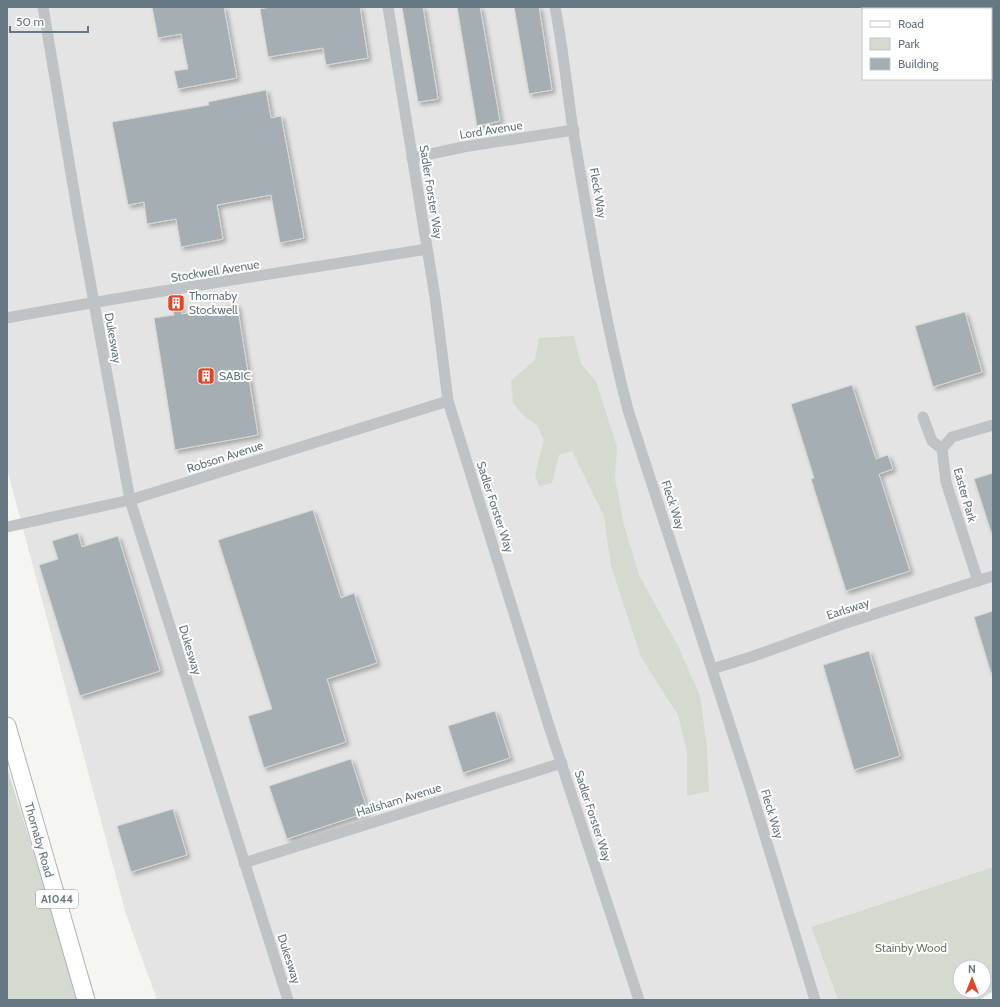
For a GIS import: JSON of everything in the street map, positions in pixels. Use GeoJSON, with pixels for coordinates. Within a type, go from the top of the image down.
{"type":"FeatureCollection","features":[{"type":"Feature","properties":{"kind":"main road","name":"Thornaby Road"},"geometry":{"type":"LineString","coordinates":[[7,726],[86,1000]]}},
{"type":"Feature","properties":{"kind":"street","name":"Dukesway"},"geometry":{"type":"LineString","coordinates":[[44,7],[93,302],[130,500],[288,1000]]}},
{"type":"Feature","properties":{"kind":"street","name":"Sadler Forster Way"},"geometry":{"type":"LineString","coordinates":[[388,7],[428,249],[448,401],[638,1000]]}},
{"type":"Feature","properties":{"kind":"street","name":"Fleck Way"},"geometry":{"type":"LineString","coordinates":[[555,7],[574,130],[615,362],[628,410],[712,669],[815,1000]]}},
{"type":"Feature","properties":{"kind":"street","name":"Lord Avenue"},"geometry":{"type":"LineString","coordinates":[[412,158],[462,147],[574,130]]}},
{"type":"Feature","properties":{"kind":"street","name":"Stockwell Avenue"},"geometry":{"type":"LineString","coordinates":[[7,318],[93,302],[428,249]]}},
{"type":"Feature","properties":{"kind":"street","name":"Robson Avenue"},"geometry":{"type":"LineString","coordinates":[[7,527],[130,500],[448,401]]}},
{"type":"Feature","properties":{"kind":"street"},"geometry":{"type":"LineString","coordinates":[[923,418],[932,441],[942,449],[952,437],[993,425]]}},
{"type":"Feature","properties":{"kind":"street","name":"Easter Park"},"geometry":{"type":"LineString","coordinates":[[942,449],[946,482],[978,581]]}},
{"type":"Feature","properties":{"kind":"street","name":"Earlsway"},"geometry":{"type":"LineString","coordinates":[[712,669],[751,658],[840,625],[993,576]]}},
{"type":"Feature","properties":{"kind":"street","name":"Hailsham Avenue"},"geometry":{"type":"LineString","coordinates":[[244,864],[369,822],[562,763]]}},
{"type":"Feature","properties":{"kind":"shaded area"},"geometry":{"type":"Polygon","coordinates":[[[7,7],[993,7],[993,867],[811,927],[838,1000],[157,1000],[126,914],[7,469],[7,7]]]}},
{"type":"Feature","properties":{"kind":"green space"},"geometry":{"type":"Polygon","coordinates":[[[574,336],[581,364],[596,381],[617,447],[615,479],[624,525],[639,575],[678,646],[700,696],[707,748],[709,791],[687,796],[687,752],[678,715],[641,657],[611,566],[604,516],[572,451],[559,455],[552,483],[539,486],[535,475],[544,440],[537,425],[524,416],[513,403],[511,381],[535,360],[539,338],[574,336]]]}},
{"type":"Feature","properties":{"kind":"green space"},"geometry":{"type":"Polygon","coordinates":[[[7,767],[79,1000],[7,1000],[7,767]]]}},
{"type":"Feature","properties":{"kind":"green space","name":"Stainby Wood"},"geometry":{"type":"Polygon","coordinates":[[[993,867],[993,991],[992,959],[952,959],[952,999],[981,999],[838,1000],[811,927],[993,867]]]}},
{"type":"Feature","properties":{"kind":"building"},"geometry":{"type":"Polygon","coordinates":[[[152,7],[224,7],[237,78],[178,89],[174,71],[188,69],[181,34],[158,38],[152,7]]]}},
{"type":"Feature","properties":{"kind":"building"},"geometry":{"type":"Polygon","coordinates":[[[271,7],[360,7],[368,58],[326,65],[323,48],[268,57],[260,9],[271,7]]]}},
{"type":"Feature","properties":{"kind":"building"},"geometry":{"type":"Polygon","coordinates":[[[402,7],[423,7],[438,99],[418,102],[402,7]]]}},
{"type":"Feature","properties":{"kind":"building"},"geometry":{"type":"Polygon","coordinates":[[[457,7],[480,7],[500,121],[477,126],[457,7]]]}},
{"type":"Feature","properties":{"kind":"building"},"geometry":{"type":"Polygon","coordinates":[[[514,7],[539,7],[552,90],[529,94],[514,7]]]}},
{"type":"Feature","properties":{"kind":"building"},"geometry":{"type":"Polygon","coordinates":[[[266,90],[271,118],[281,116],[304,238],[280,243],[271,195],[217,205],[223,239],[181,247],[176,219],[147,224],[144,202],[128,205],[112,122],[209,105],[208,102],[266,90]]]}},
{"type":"Feature","properties":{"kind":"building","name":"SABIC"},"geometry":{"type":"Polygon","coordinates":[[[180,298],[182,314],[237,304],[258,435],[175,450],[154,318],[174,315],[171,300],[180,298]]]}},
{"type":"Feature","properties":{"kind":"building"},"geometry":{"type":"Polygon","coordinates":[[[965,312],[982,372],[933,387],[915,326],[965,312]]]}},
{"type":"Feature","properties":{"kind":"building"},"geometry":{"type":"Polygon","coordinates":[[[852,385],[876,459],[888,455],[893,469],[879,474],[910,571],[846,591],[811,479],[814,478],[791,404],[852,385]]]}},
{"type":"Feature","properties":{"kind":"building"},"geometry":{"type":"Polygon","coordinates":[[[993,473],[993,531],[991,532],[974,479],[993,473]]]}},
{"type":"Feature","properties":{"kind":"building"},"geometry":{"type":"Polygon","coordinates":[[[313,510],[341,598],[354,593],[377,663],[327,679],[346,742],[264,768],[248,716],[272,709],[218,540],[313,510]]]}},
{"type":"Feature","properties":{"kind":"building"},"geometry":{"type":"Polygon","coordinates":[[[78,533],[82,547],[118,536],[160,671],[80,696],[39,565],[58,559],[52,541],[78,533]]]}},
{"type":"Feature","properties":{"kind":"building"},"geometry":{"type":"Polygon","coordinates":[[[993,611],[993,673],[991,673],[974,617],[993,611]]]}},
{"type":"Feature","properties":{"kind":"building"},"geometry":{"type":"Polygon","coordinates":[[[869,651],[900,756],[854,770],[823,665],[869,651]]]}},
{"type":"Feature","properties":{"kind":"building"},"geometry":{"type":"Polygon","coordinates":[[[495,711],[510,758],[463,773],[448,726],[495,711]]]}},
{"type":"Feature","properties":{"kind":"building"},"geometry":{"type":"Polygon","coordinates":[[[351,759],[368,812],[287,839],[269,786],[351,759]]]}},
{"type":"Feature","properties":{"kind":"building"},"geometry":{"type":"Polygon","coordinates":[[[173,809],[187,855],[131,872],[117,826],[173,809]]]}},
{"type":"Feature","properties":{"kind":"place","name":"Thornaby Stockwell"},"geometry":{"type":"Point","coordinates":[176,303]}},
{"type":"Feature","properties":{"kind":"place","name":"SABIC"},"geometry":{"type":"Point","coordinates":[206,376]}}]}
